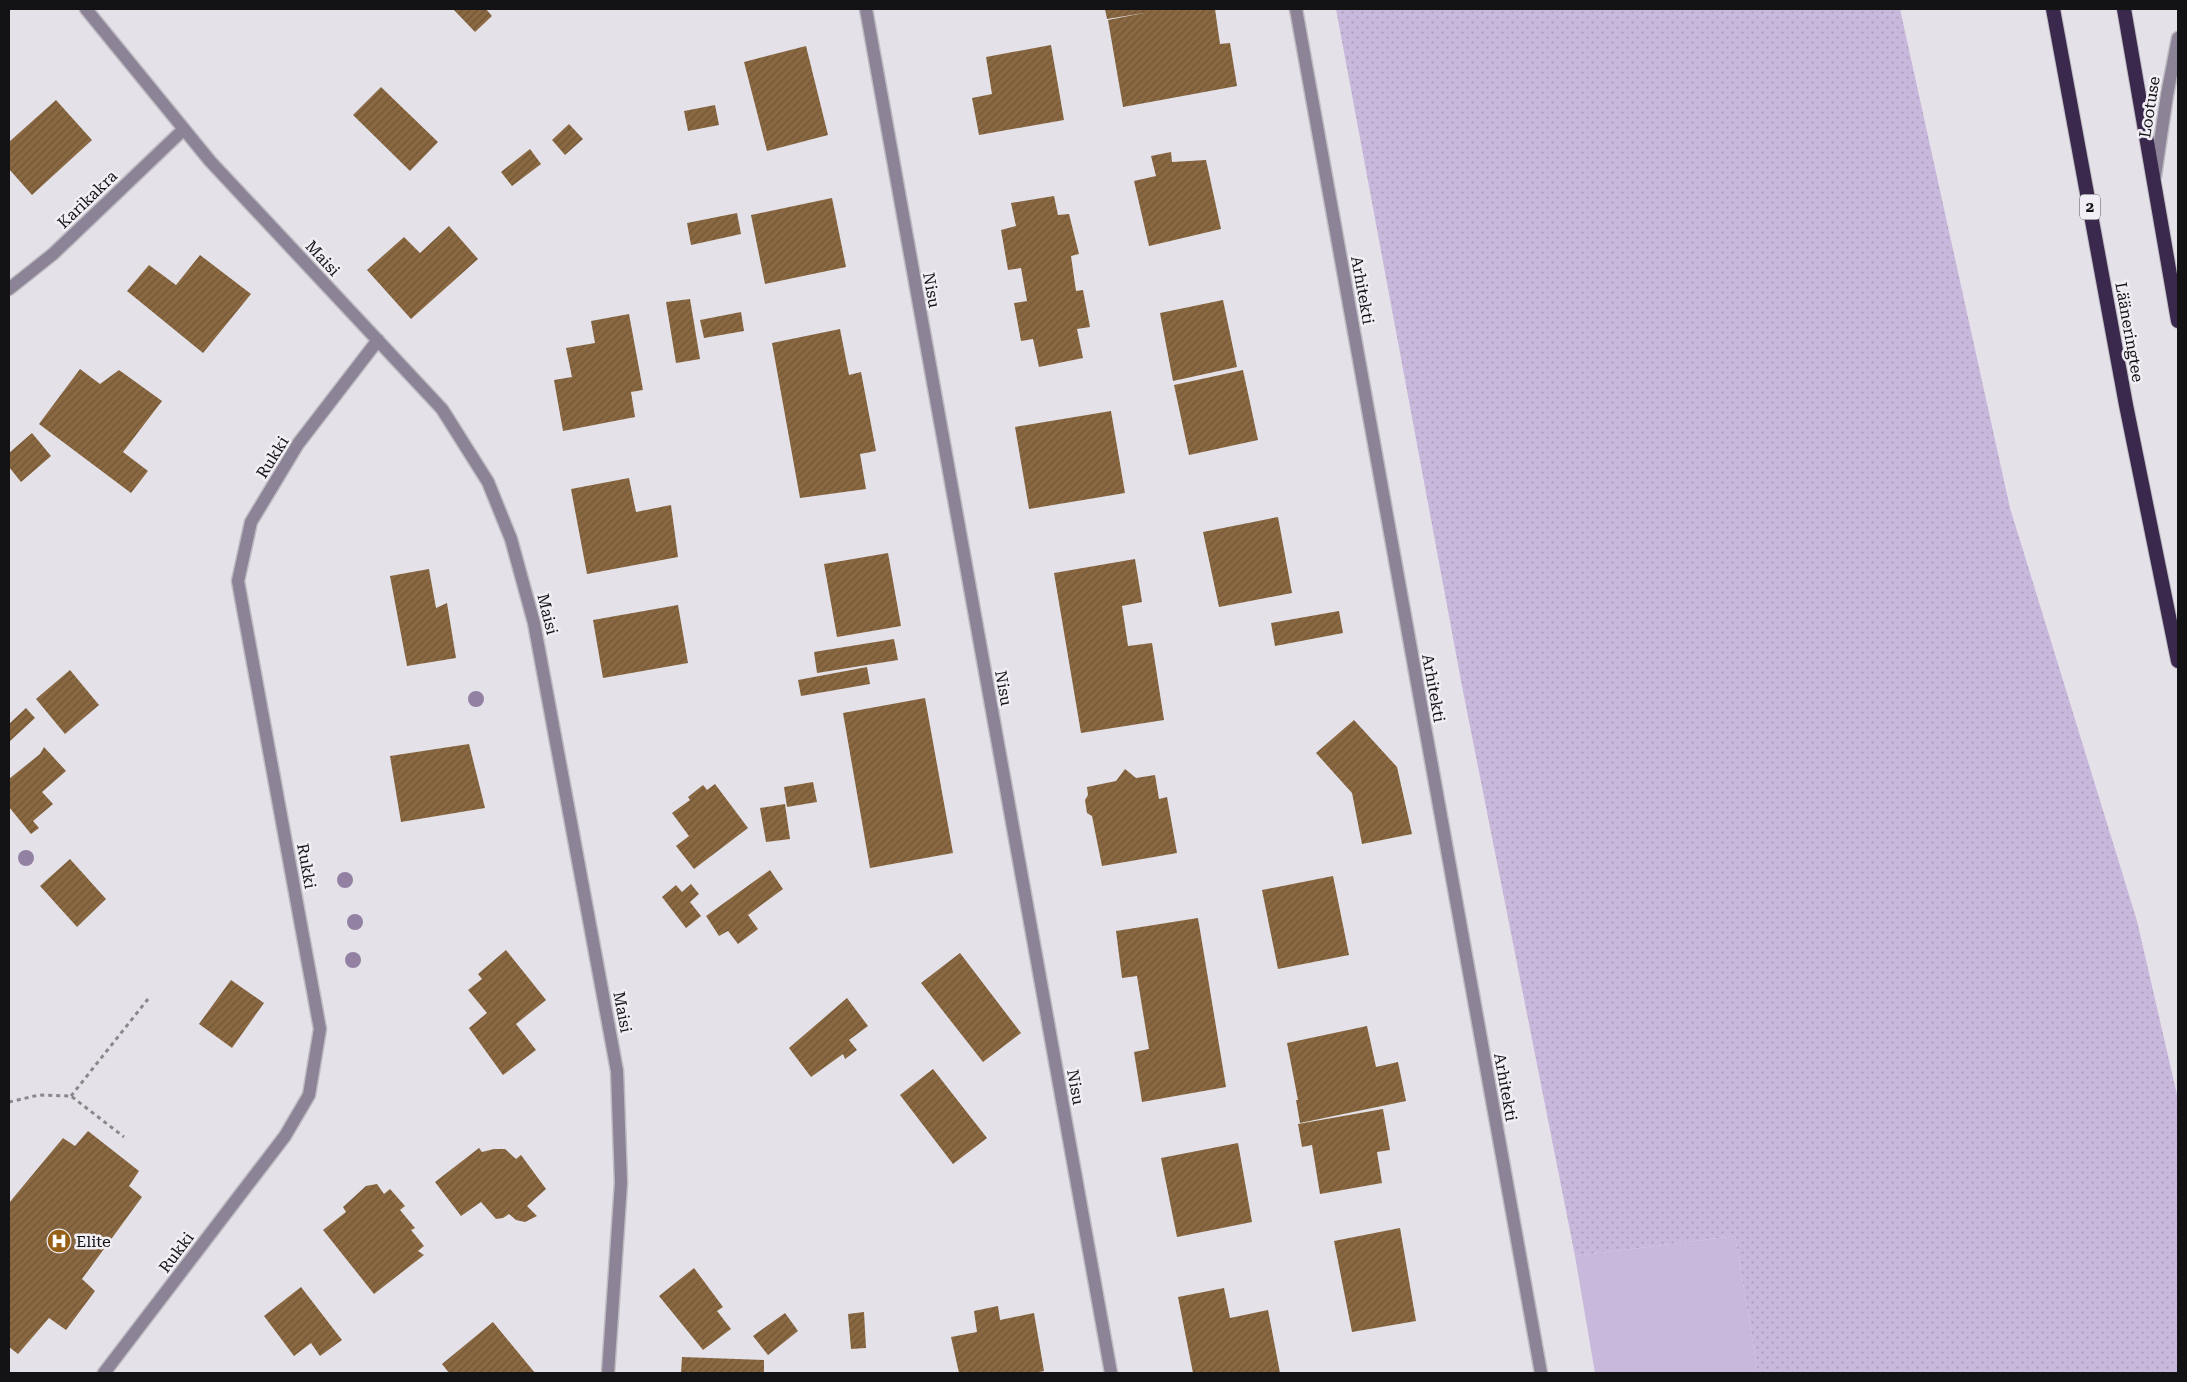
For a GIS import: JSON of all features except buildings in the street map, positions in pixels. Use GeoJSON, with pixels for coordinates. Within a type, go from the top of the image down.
{"type":"FeatureCollection","features":[{"type":"Feature","properties":{"kind":"highway","name":"Lääneringtee"},"geometry":{"type":"LineString","coordinates":[[2054,9],[2126,405],[2178,661]]}},
{"type":"Feature","properties":{"kind":"highway"},"geometry":{"type":"LineString","coordinates":[[2124,9],[2178,321]]}},
{"type":"Feature","properties":{"kind":"street","name":"Maisi"},"geometry":{"type":"LineString","coordinates":[[86,9],[210,161],[442,409],[488,482],[511,539],[534,623],[617,1071],[621,1183],[608,1373]]}},
{"type":"Feature","properties":{"kind":"street","name":"Nisu"},"geometry":{"type":"LineString","coordinates":[[866,9],[1111,1373]]}},
{"type":"Feature","properties":{"kind":"street","name":"Arhitekti"},"geometry":{"type":"LineString","coordinates":[[1296,9],[1541,1373]]}},
{"type":"Feature","properties":{"kind":"street","name":"Lootuse"},"geometry":{"type":"LineString","coordinates":[[2154,181],[2178,38]]}},
{"type":"Feature","properties":{"kind":"street","name":"Karikakra"},"geometry":{"type":"LineString","coordinates":[[9,289],[53,254],[184,129]]}},
{"type":"Feature","properties":{"kind":"street","name":"Rukki"},"geometry":{"type":"LineString","coordinates":[[104,1373],[285,1136],[309,1095],[320,1029],[238,581],[251,522],[298,444],[378,340]]}},
{"type":"Feature","properties":{"kind":"path"},"geometry":{"type":"LineString","coordinates":[[71,1096],[148,999]]}},
{"type":"Feature","properties":{"kind":"path"},"geometry":{"type":"LineString","coordinates":[[9,1102],[39,1095],[71,1096],[124,1137]]}},
{"type":"Feature","properties":{"kind":"shaded area"},"geometry":{"type":"Polygon","coordinates":[[[1336,9],[1900,9],[2010,508],[2137,921],[2178,1099],[2178,1373],[1758,1373],[1735,1236],[1575,1256],[1462,686],[1336,9]]]}},
{"type":"Feature","properties":{"kind":"shaded area"},"geometry":{"type":"Polygon","coordinates":[[[1735,1236],[1758,1373],[1595,1373],[1575,1256],[1735,1236]]]}},
{"type":"Feature","properties":{"kind":"place","name":"Elite"},"geometry":{"type":"Point","coordinates":[59,1241]}}]}
